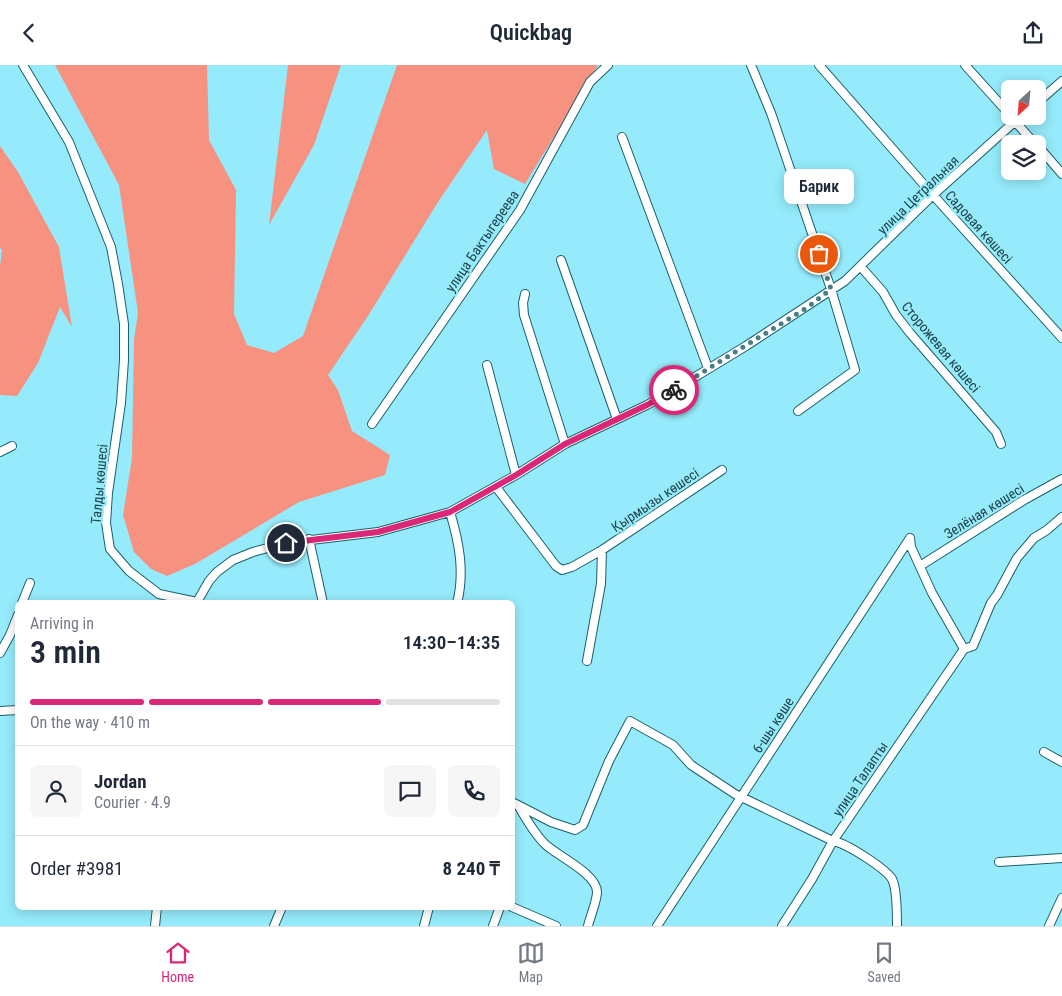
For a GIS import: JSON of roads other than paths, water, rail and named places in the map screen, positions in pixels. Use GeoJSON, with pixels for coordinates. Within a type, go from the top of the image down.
{"type":"FeatureCollection","features":[{"type":"Feature","properties":{"kind":"street","name":"Талды көшесі"},"geometry":{"type":"LineString","coordinates":[[23,65],[68,142],[111,247],[124,324],[124,360],[121,403],[108,493],[106,523],[110,549],[129,571],[159,594],[188,600]]}},
{"type":"Feature","properties":{"kind":"street","name":"улица Бактыгереева"},"geometry":{"type":"LineString","coordinates":[[372,424],[520,210],[590,82],[596,76],[597,65]]}},
{"type":"Feature","properties":{"kind":"street"},"geometry":{"type":"LineString","coordinates":[[596,76],[608,65]]}},
{"type":"Feature","properties":{"kind":"street"},"geometry":{"type":"LineString","coordinates":[[751,65],[771,113],[831,289],[856,370],[798,411]]}},
{"type":"Feature","properties":{"kind":"street","name":"Садовая көшесі"},"geometry":{"type":"LineString","coordinates":[[819,65],[1062,338]]}},
{"type":"Feature","properties":{"kind":"street"},"geometry":{"type":"LineString","coordinates":[[965,65],[1001,103]]}},
{"type":"Feature","properties":{"kind":"street"},"geometry":{"type":"LineString","coordinates":[[1046,95],[1062,81]]}},
{"type":"Feature","properties":{"kind":"street","name":"улица Цетральная"},"geometry":{"type":"LineString","coordinates":[[831,289],[845,281],[861,267],[1006,125]]}},
{"type":"Feature","properties":{"kind":"street"},"geometry":{"type":"LineString","coordinates":[[1020,125],[1028,135]]}},
{"type":"Feature","properties":{"kind":"street"},"geometry":{"type":"LineString","coordinates":[[622,137],[708,368]]}},
{"type":"Feature","properties":{"kind":"street"},"geometry":{"type":"LineString","coordinates":[[1046,156],[1062,174]]}},
{"type":"Feature","properties":{"kind":"street"},"geometry":{"type":"LineString","coordinates":[[561,260],[617,419]]}},
{"type":"Feature","properties":{"kind":"street","name":"Сторожевая көшесі"},"geometry":{"type":"LineString","coordinates":[[861,267],[883,292],[896,315],[910,333],[996,432],[1001,444]]}},
{"type":"Feature","properties":{"kind":"street","name":"Талды көшесі"},"geometry":{"type":"LineString","coordinates":[[198,600],[209,581],[217,572],[233,560],[253,552],[309,539],[378,532],[450,512],[496,487],[565,444],[664,396],[808,307],[831,289]]}},
{"type":"Feature","properties":{"kind":"street"},"geometry":{"type":"LineString","coordinates":[[525,294],[523,303],[524,315],[565,444]]}},
{"type":"Feature","properties":{"kind":"street"},"geometry":{"type":"LineString","coordinates":[[487,365],[516,475]]}},
{"type":"Feature","properties":{"kind":"street"},"geometry":{"type":"LineString","coordinates":[[0,452],[12,446]]}},
{"type":"Feature","properties":{"kind":"street","name":"Қырмызы көшесі"},"geometry":{"type":"LineString","coordinates":[[496,487],[556,566],[562,570],[572,567],[602,551],[722,470]]}},
{"type":"Feature","properties":{"kind":"street","name":"Зелёная көшесі"},"geometry":{"type":"LineString","coordinates":[[920,566],[1016,504],[1062,479]]}},
{"type":"Feature","properties":{"kind":"street"},"geometry":{"type":"LineString","coordinates":[[450,512],[458,542],[461,571],[461,587],[458,600]]}},
{"type":"Feature","properties":{"kind":"street","name":"улица Талапты"},"geometry":{"type":"LineString","coordinates":[[782,926],[812,879],[833,841],[967,649],[975,642],[991,603],[998,595],[1017,558],[1034,538],[1062,517]]}},
{"type":"Feature","properties":{"kind":"street","name":"6-шы көше"},"geometry":{"type":"LineString","coordinates":[[657,926],[910,538],[911,547],[920,566]]}},
{"type":"Feature","properties":{"kind":"street"},"geometry":{"type":"LineString","coordinates":[[309,539],[322,600]]}},
{"type":"Feature","properties":{"kind":"street"},"geometry":{"type":"LineString","coordinates":[[587,661],[601,584],[602,551]]}},
{"type":"Feature","properties":{"kind":"street"},"geometry":{"type":"LineString","coordinates":[[920,566],[940,608],[967,649]]}},
{"type":"Feature","properties":{"kind":"street"},"geometry":{"type":"LineString","coordinates":[[23,600],[30,583]]}},
{"type":"Feature","properties":{"kind":"street"},"geometry":{"type":"LineString","coordinates":[[159,594],[159,600]]}},
{"type":"Feature","properties":{"kind":"street"},"geometry":{"type":"LineString","coordinates":[[0,650],[10,635],[15,622]]}},
{"type":"Feature","properties":{"kind":"street"},"geometry":{"type":"LineString","coordinates":[[0,711],[15,709]]}},
{"type":"Feature","properties":{"kind":"street"},"geometry":{"type":"LineString","coordinates":[[516,804],[564,827],[575,830],[583,825],[609,761],[630,721],[673,745],[690,765],[725,789],[833,841],[840,842],[874,863],[892,880],[897,912],[896,926]]}},
{"type":"Feature","properties":{"kind":"street"},"geometry":{"type":"LineString","coordinates":[[1044,753],[1062,762]]}},
{"type":"Feature","properties":{"kind":"street"},"geometry":{"type":"LineString","coordinates":[[516,804],[531,828],[545,845],[588,876],[594,883],[597,892],[588,926]]}},
{"type":"Feature","properties":{"kind":"street"},"geometry":{"type":"LineString","coordinates":[[999,863],[1062,858]]}},
{"type":"Feature","properties":{"kind":"street"},"geometry":{"type":"LineString","coordinates":[[1049,926],[1062,899]]}},
{"type":"Feature","properties":{"kind":"street"},"geometry":{"type":"LineString","coordinates":[[515,908],[556,926]]}},
{"type":"Feature","properties":{"kind":"street"},"geometry":{"type":"LineString","coordinates":[[155,926],[157,910]]}},
{"type":"Feature","properties":{"kind":"street"},"geometry":{"type":"LineString","coordinates":[[274,926],[281,910]]}},
{"type":"Feature","properties":{"kind":"street"},"geometry":{"type":"LineString","coordinates":[[424,926],[428,910]]}},
{"type":"Feature","properties":{"kind":"street"},"geometry":{"type":"LineString","coordinates":[[493,926],[499,910]]}},
{"type":"Feature","properties":{"kind":"street"},"geometry":{"type":"LineString","coordinates":[[890,926],[897,912]]}},
{"type":"Feature","properties":{"kind":"place","name":"Барик"},"geometry":{"type":"Point","coordinates":[819,254]}}]}
